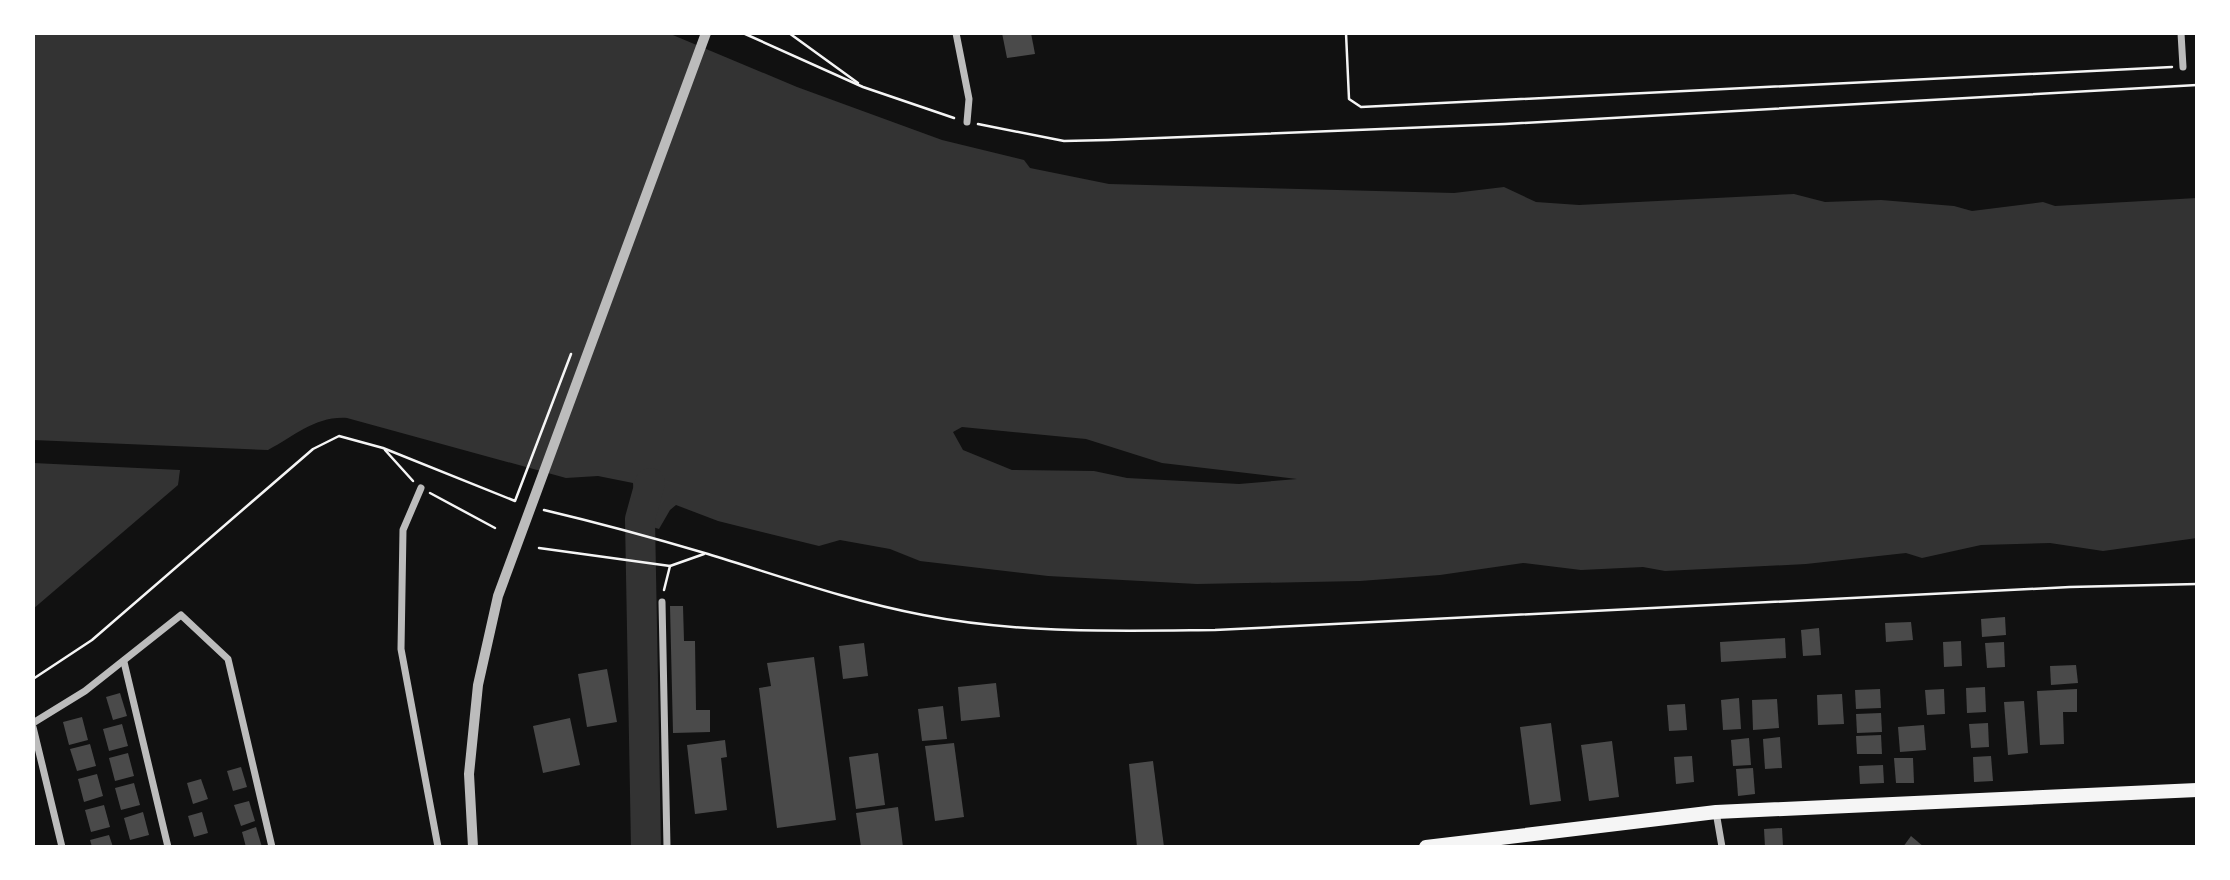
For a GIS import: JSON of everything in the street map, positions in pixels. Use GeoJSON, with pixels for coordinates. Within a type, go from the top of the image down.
{"type":"FeatureCollection","features":[{"type":"Feature","properties":{"kind":"main road"},"geometry":{"type":"LineString","coordinates":[[1426,847],[1716,812],[2197,790]]}},
{"type":"Feature","properties":{"kind":"street"},"geometry":{"type":"LineString","coordinates":[[473,847],[469,774],[478,685],[498,596],[706,33]]}},
{"type":"Feature","properties":{"kind":"street"},"geometry":{"type":"LineString","coordinates":[[956,33],[969,99],[967,121]]}},
{"type":"Feature","properties":{"kind":"street"},"geometry":{"type":"LineString","coordinates":[[2181,33],[2183,67]]}},
{"type":"Feature","properties":{"kind":"street"},"geometry":{"type":"LineString","coordinates":[[421,488],[403,530],[401,649],[438,847]]}},
{"type":"Feature","properties":{"kind":"street"},"geometry":{"type":"LineString","coordinates":[[662,602],[667,847]]}},
{"type":"Feature","properties":{"kind":"street"},"geometry":{"type":"LineString","coordinates":[[62,847],[33,725],[85,691],[181,615],[228,659],[271,847]]}},
{"type":"Feature","properties":{"kind":"street"},"geometry":{"type":"LineString","coordinates":[[124,662],[168,847]]}},
{"type":"Feature","properties":{"kind":"street"},"geometry":{"type":"LineString","coordinates":[[1716,812],[1722,847]]}},
{"type":"Feature","properties":{"kind":"path"},"geometry":{"type":"LineString","coordinates":[[743,33],[863,87],[914,106],[967,121],[1064,141],[1505,124],[2197,85]]}},
{"type":"Feature","properties":{"kind":"path"},"geometry":{"type":"LineString","coordinates":[[789,33],[863,87]]}},
{"type":"Feature","properties":{"kind":"path"},"geometry":{"type":"LineString","coordinates":[[1346,33],[1349,99],[1361,107],[2183,67]]}},
{"type":"Feature","properties":{"kind":"path"},"geometry":{"type":"LineString","coordinates":[[33,679],[92,640],[313,449],[339,436],[383,448],[515,501]]}},
{"type":"Feature","properties":{"kind":"path"},"geometry":{"type":"LineString","coordinates":[[383,448],[421,488],[495,528]]}},
{"type":"Feature","properties":{"kind":"path"},"geometry":{"type":"LineString","coordinates":[[543,510],[706,553],[832,595],[924,616],[1019,628],[1081,631],[1215,630],[2070,587],[2197,584]]}},
{"type":"Feature","properties":{"kind":"path"},"geometry":{"type":"LineString","coordinates":[[539,548],[670,566],[706,553]]}},
{"type":"Feature","properties":{"kind":"path"},"geometry":{"type":"LineString","coordinates":[[662,602],[670,566]]}},
{"type":"Feature","properties":{"kind":"shaded area"},"geometry":{"type":"Polygon","coordinates":[[[33,33],[668,33],[797,87],[942,140],[1024,160],[1030,168],[1109,184],[1454,193],[1504,187],[1536,202],[1579,205],[1794,194],[1825,202],[1881,200],[1954,206],[1972,211],[2043,202],[2055,206],[2197,198],[2197,538],[2103,551],[2050,543],[1981,545],[1922,558],[1906,553],[1806,564],[1665,571],[1643,567],[1581,570],[1523,563],[1440,575],[1360,581],[1197,584],[1048,576],[920,561],[890,549],[840,540],[819,546],[718,521],[676,505],[659,529],[636,522],[633,483],[598,476],[566,478],[347,418],[315,424],[268,450],[33,440],[33,33]],[[962,427],[953,432],[963,450],[1012,470],[1094,471],[1127,478],[1239,484],[1297,479],[1162,463],[1086,439],[962,427]]]}},
{"type":"Feature","properties":{"kind":"shaded area"},"geometry":{"type":"Polygon","coordinates":[[[33,463],[180,470],[178,485],[33,609],[33,463]]]}},
{"type":"Feature","properties":{"kind":"building"},"geometry":{"type":"Polygon","coordinates":[[[1002,33],[1031,33],[1035,54],[1007,58],[1002,33]]]}},
{"type":"Feature","properties":{"kind":"building"},"geometry":{"type":"Polygon","coordinates":[[[670,606],[683,606],[684,641],[695,641],[696,710],[710,710],[710,732],[673,733],[670,606]]]}},
{"type":"Feature","properties":{"kind":"building"},"geometry":{"type":"Polygon","coordinates":[[[2005,617],[2006,635],[1982,637],[1981,619],[2005,617]]]}},
{"type":"Feature","properties":{"kind":"building"},"geometry":{"type":"Polygon","coordinates":[[[1911,622],[1913,640],[1886,642],[1885,623],[1911,622]]]}},
{"type":"Feature","properties":{"kind":"building"},"geometry":{"type":"Polygon","coordinates":[[[1819,628],[1821,655],[1803,656],[1801,630],[1819,628]]]}},
{"type":"Feature","properties":{"kind":"building"},"geometry":{"type":"Polygon","coordinates":[[[1785,638],[1786,658],[1721,662],[1720,642],[1785,638]]]}},
{"type":"Feature","properties":{"kind":"building"},"geometry":{"type":"Polygon","coordinates":[[[1961,641],[1962,666],[1944,667],[1943,642],[1961,641]]]}},
{"type":"Feature","properties":{"kind":"building"},"geometry":{"type":"Polygon","coordinates":[[[2004,642],[2005,667],[1987,668],[1985,643],[2004,642]]]}},
{"type":"Feature","properties":{"kind":"building"},"geometry":{"type":"Polygon","coordinates":[[[864,643],[868,676],[843,679],[839,646],[864,643]]]}},
{"type":"Feature","properties":{"kind":"building"},"geometry":{"type":"Polygon","coordinates":[[[814,657],[836,820],[777,828],[759,688],[771,686],[767,663],[814,657]]]}},
{"type":"Feature","properties":{"kind":"building"},"geometry":{"type":"Polygon","coordinates":[[[2076,665],[2078,683],[2051,685],[2050,666],[2076,665]]]}},
{"type":"Feature","properties":{"kind":"building"},"geometry":{"type":"Polygon","coordinates":[[[607,669],[617,722],[587,727],[578,674],[607,669]]]}},
{"type":"Feature","properties":{"kind":"building"},"geometry":{"type":"Polygon","coordinates":[[[996,683],[1000,717],[961,721],[958,687],[996,683]]]}},
{"type":"Feature","properties":{"kind":"building"},"geometry":{"type":"Polygon","coordinates":[[[1985,687],[1986,712],[1967,713],[1966,688],[1985,687]]]}},
{"type":"Feature","properties":{"kind":"building"},"geometry":{"type":"Polygon","coordinates":[[[1880,689],[1881,708],[1856,709],[1855,690],[1880,689]]]}},
{"type":"Feature","properties":{"kind":"building"},"geometry":{"type":"Polygon","coordinates":[[[1944,689],[1945,714],[1927,715],[1925,690],[1944,689]]]}},
{"type":"Feature","properties":{"kind":"building"},"geometry":{"type":"Polygon","coordinates":[[[2077,689],[2077,712],[2063,712],[2064,744],[2040,745],[2037,691],[2077,689]]]}},
{"type":"Feature","properties":{"kind":"building"},"geometry":{"type":"Polygon","coordinates":[[[120,693],[127,716],[113,720],[106,697],[120,693]]]}},
{"type":"Feature","properties":{"kind":"building"},"geometry":{"type":"Polygon","coordinates":[[[1842,694],[1844,724],[1818,725],[1817,695],[1842,694]]]}},
{"type":"Feature","properties":{"kind":"building"},"geometry":{"type":"Polygon","coordinates":[[[1739,698],[1741,729],[1723,730],[1721,700],[1739,698]]]}},
{"type":"Feature","properties":{"kind":"building"},"geometry":{"type":"Polygon","coordinates":[[[1777,699],[1779,728],[1753,730],[1752,700],[1777,699]]]}},
{"type":"Feature","properties":{"kind":"building"},"geometry":{"type":"Polygon","coordinates":[[[2024,701],[2028,753],[2008,755],[2004,702],[2024,701]]]}},
{"type":"Feature","properties":{"kind":"building"},"geometry":{"type":"Polygon","coordinates":[[[1685,704],[1687,730],[1669,731],[1667,705],[1685,704]]]}},
{"type":"Feature","properties":{"kind":"building"},"geometry":{"type":"Polygon","coordinates":[[[943,706],[947,739],[922,741],[918,709],[943,706]]]}},
{"type":"Feature","properties":{"kind":"building"},"geometry":{"type":"Polygon","coordinates":[[[1881,713],[1882,732],[1857,733],[1856,714],[1881,713]]]}},
{"type":"Feature","properties":{"kind":"building"},"geometry":{"type":"Polygon","coordinates":[[[82,717],[88,740],[69,745],[63,722],[82,717]]]}},
{"type":"Feature","properties":{"kind":"building"},"geometry":{"type":"Polygon","coordinates":[[[570,718],[580,765],[543,773],[533,726],[570,718]]]}},
{"type":"Feature","properties":{"kind":"building"},"geometry":{"type":"Polygon","coordinates":[[[1551,723],[1561,801],[1530,805],[1520,727],[1551,723]]]}},
{"type":"Feature","properties":{"kind":"building"},"geometry":{"type":"Polygon","coordinates":[[[1988,723],[1989,747],[1971,748],[1969,724],[1988,723]]]}},
{"type":"Feature","properties":{"kind":"building"},"geometry":{"type":"Polygon","coordinates":[[[122,724],[128,746],[109,751],[103,729],[122,724]]]}},
{"type":"Feature","properties":{"kind":"building"},"geometry":{"type":"Polygon","coordinates":[[[1924,725],[1926,750],[1900,752],[1898,727],[1924,725]]]}},
{"type":"Feature","properties":{"kind":"building"},"geometry":{"type":"Polygon","coordinates":[[[1881,735],[1882,754],[1857,754],[1856,736],[1881,735]]]}},
{"type":"Feature","properties":{"kind":"building"},"geometry":{"type":"Polygon","coordinates":[[[1780,737],[1782,768],[1765,769],[1763,739],[1780,737]]]}},
{"type":"Feature","properties":{"kind":"building"},"geometry":{"type":"Polygon","coordinates":[[[1749,738],[1751,765],[1733,766],[1731,740],[1749,738]]]}},
{"type":"Feature","properties":{"kind":"building"},"geometry":{"type":"Polygon","coordinates":[[[725,740],[727,757],[721,758],[727,810],[695,814],[687,745],[725,740]]]}},
{"type":"Feature","properties":{"kind":"building"},"geometry":{"type":"Polygon","coordinates":[[[1612,741],[1619,797],[1589,801],[1581,745],[1612,741]]]}},
{"type":"Feature","properties":{"kind":"building"},"geometry":{"type":"Polygon","coordinates":[[[954,743],[964,817],[935,821],[925,746],[954,743]]]}},
{"type":"Feature","properties":{"kind":"building"},"geometry":{"type":"Polygon","coordinates":[[[90,744],[96,766],[77,771],[70,749],[90,744]]]}},
{"type":"Feature","properties":{"kind":"building"},"geometry":{"type":"Polygon","coordinates":[[[128,753],[134,776],[115,781],[109,758],[128,753]]]}},
{"type":"Feature","properties":{"kind":"building"},"geometry":{"type":"Polygon","coordinates":[[[878,753],[885,805],[856,809],[849,757],[878,753]]]}},
{"type":"Feature","properties":{"kind":"building"},"geometry":{"type":"Polygon","coordinates":[[[1692,756],[1694,782],[1676,784],[1674,757],[1692,756]]]}},
{"type":"Feature","properties":{"kind":"building"},"geometry":{"type":"Polygon","coordinates":[[[1991,756],[1993,781],[1974,782],[1973,757],[1991,756]]]}},
{"type":"Feature","properties":{"kind":"building"},"geometry":{"type":"Polygon","coordinates":[[[1894,758],[1913,758],[1914,783],[1896,783],[1894,758]]]}},
{"type":"Feature","properties":{"kind":"building"},"geometry":{"type":"Polygon","coordinates":[[[1153,761],[1164,847],[1137,847],[1129,764],[1153,761]]]}},
{"type":"Feature","properties":{"kind":"building"},"geometry":{"type":"Polygon","coordinates":[[[1883,765],[1884,783],[1860,784],[1859,766],[1883,765]]]}},
{"type":"Feature","properties":{"kind":"building"},"geometry":{"type":"Polygon","coordinates":[[[241,767],[247,787],[233,791],[227,771],[241,767]]]}},
{"type":"Feature","properties":{"kind":"building"},"geometry":{"type":"Polygon","coordinates":[[[1753,768],[1755,794],[1738,796],[1736,769],[1753,768]]]}},
{"type":"Feature","properties":{"kind":"building"},"geometry":{"type":"Polygon","coordinates":[[[97,774],[103,796],[84,802],[78,779],[97,774]]]}},
{"type":"Feature","properties":{"kind":"building"},"geometry":{"type":"Polygon","coordinates":[[[201,779],[208,799],[193,804],[187,783],[201,779]]]}},
{"type":"Feature","properties":{"kind":"building"},"geometry":{"type":"Polygon","coordinates":[[[134,783],[140,805],[121,810],[115,788],[134,783]]]}},
{"type":"Feature","properties":{"kind":"building"},"geometry":{"type":"Polygon","coordinates":[[[249,801],[255,821],[241,826],[234,805],[249,801]]]}},
{"type":"Feature","properties":{"kind":"building"},"geometry":{"type":"Polygon","coordinates":[[[104,805],[110,827],[91,832],[85,810],[104,805]]]}},
{"type":"Feature","properties":{"kind":"building"},"geometry":{"type":"Polygon","coordinates":[[[898,807],[903,847],[861,847],[856,813],[898,807]]]}},
{"type":"Feature","properties":{"kind":"building"},"geometry":{"type":"Polygon","coordinates":[[[143,812],[149,835],[130,840],[124,818],[143,812]]]}},
{"type":"Feature","properties":{"kind":"building"},"geometry":{"type":"Polygon","coordinates":[[[202,812],[208,833],[194,837],[188,816],[202,812]]]}},
{"type":"Feature","properties":{"kind":"building"},"geometry":{"type":"Polygon","coordinates":[[[256,827],[262,847],[246,847],[242,832],[256,827]]]}},
{"type":"Feature","properties":{"kind":"building"},"geometry":{"type":"Polygon","coordinates":[[[1782,828],[1783,846],[1765,847],[1764,829],[1782,828]]]}},
{"type":"Feature","properties":{"kind":"building"},"geometry":{"type":"Polygon","coordinates":[[[109,835],[113,847],[92,847],[90,840],[109,835]]]}},
{"type":"Feature","properties":{"kind":"building"},"geometry":{"type":"Polygon","coordinates":[[[1911,836],[1924,847],[1903,847],[1911,836]]]}},
{"type":"Feature","properties":{"kind":"waterway"},"geometry":{"type":"LineString","coordinates":[[646,847],[640,519],[650,483]]}}]}
